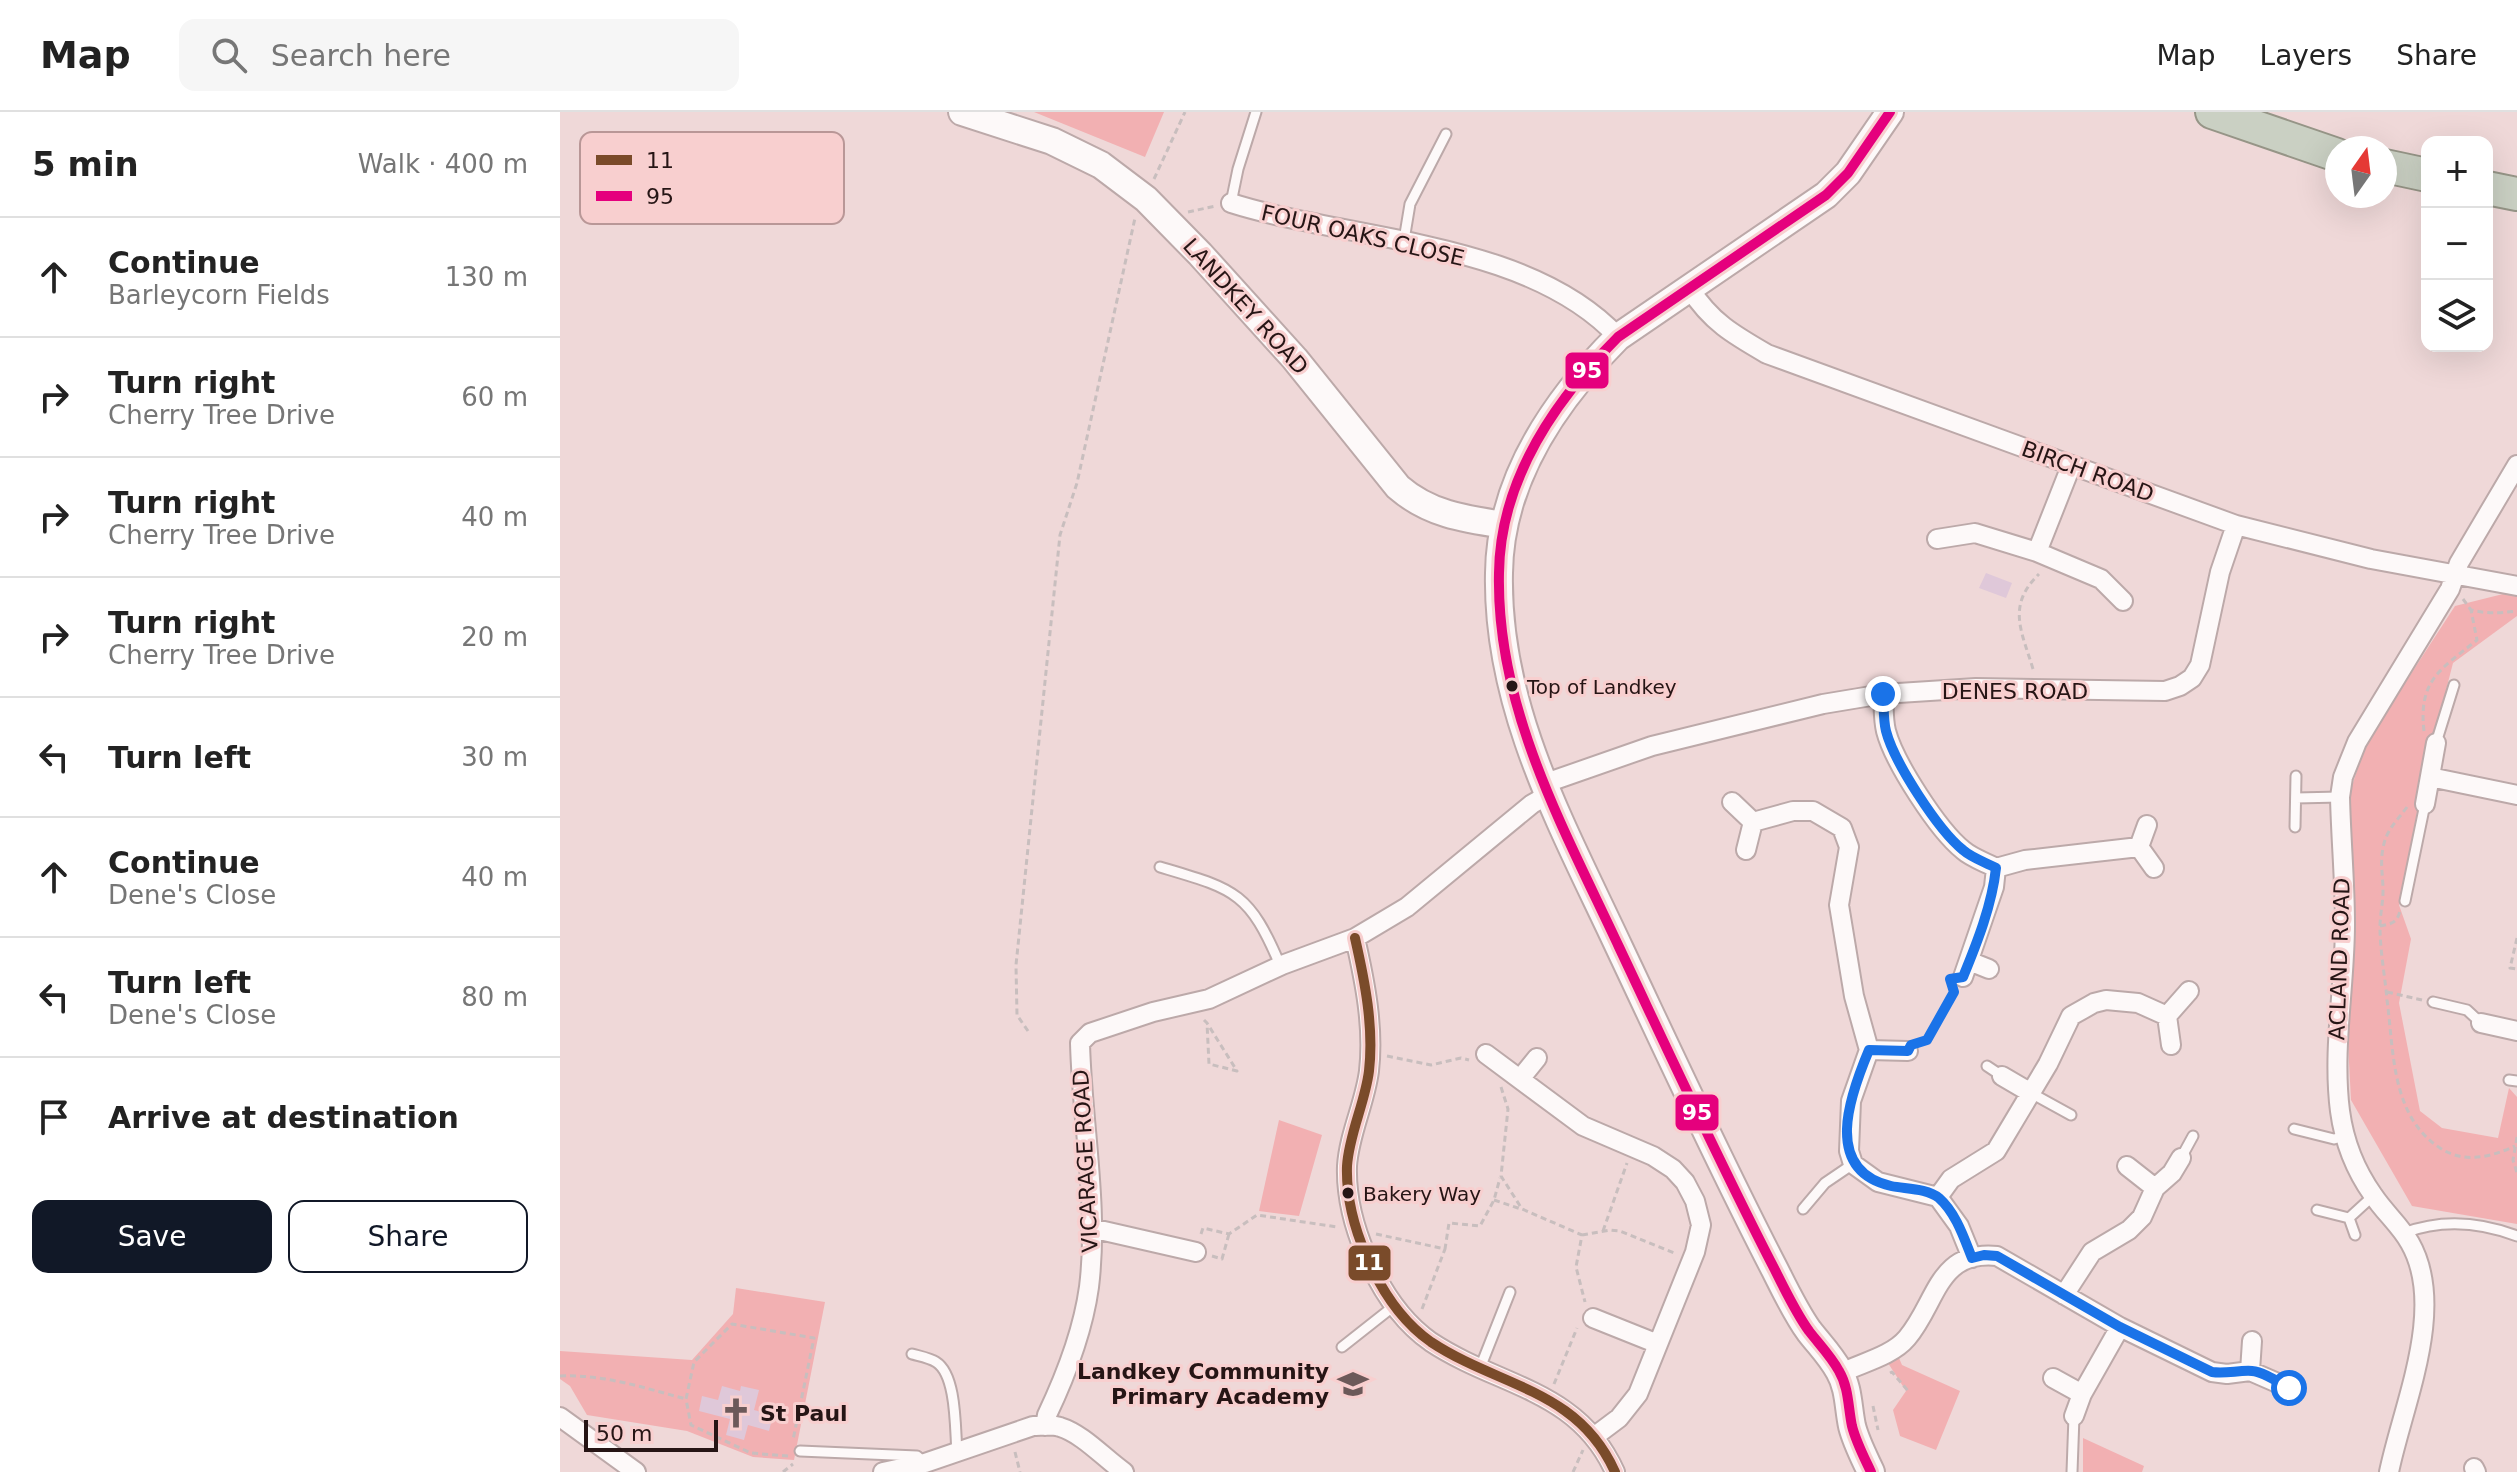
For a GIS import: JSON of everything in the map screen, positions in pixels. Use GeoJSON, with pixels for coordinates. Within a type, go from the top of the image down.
{"type":"FeatureCollection","features":[{"type":"Feature","properties":{"kind":"highway"},"geometry":{"type":"LineString","coordinates":[[2212,112],[2325,151]]}},
{"type":"Feature","properties":{"kind":"highway"},"geometry":{"type":"LineString","coordinates":[[2397,169],[2421,174]]}},
{"type":"Feature","properties":{"kind":"highway"},"geometry":{"type":"LineString","coordinates":[[2493,189],[2517,194]]}},
{"type":"Feature","properties":{"kind":"street","name":"LANDKEY ROAD"},"geometry":{"type":"LineString","coordinates":[[962,112],[1052,141],[1101,165],[1155,208],[1295,359],[1398,487],[1416,502],[1440,512],[1504,525]]}},
{"type":"Feature","properties":{"kind":"street"},"geometry":{"type":"LineString","coordinates":[[1871,1472],[1852,1427],[1847,1387],[1841,1373],[1807,1329],[1775,1271],[1719,1159],[1546,790],[1515,708],[1501,623],[1498,571],[1504,525],[1519,476],[1564,396],[1618,337],[1826,195],[1848,173],[1890,112]]}},
{"type":"Feature","properties":{"kind":"street","name":"FOUR OAKS CLOSE"},"geometry":{"type":"LineString","coordinates":[[1231,203],[1274,217],[1404,240],[1537,280],[1579,302],[1604,321],[1618,337]]}},
{"type":"Feature","properties":{"kind":"street","name":"BIRCH ROAD"},"geometry":{"type":"LineString","coordinates":[[1690,289],[1704,311],[1767,354],[2071,466],[2236,525],[2452,582],[2517,586]]}},
{"type":"Feature","properties":{"kind":"street","name":"ACLAND ROAD"},"geometry":{"type":"LineString","coordinates":[[2389,1472],[2407,1407],[2424,1322],[2426,1294],[2422,1267],[2404,1233],[2373,1196],[2350,1153],[2345,1136],[2335,1061],[2345,926],[2340,797],[2343,777],[2357,742],[2517,465]]}},
{"type":"Feature","properties":{"kind":"street"},"geometry":{"type":"LineString","coordinates":[[2043,554],[2071,466]]}},
{"type":"Feature","properties":{"kind":"street","name":"DENES ROAD"},"geometry":{"type":"LineString","coordinates":[[1546,790],[1652,746],[1823,704],[1883,694],[1992,687],[2165,691],[2180,686],[2192,678],[2200,665],[2220,572],[2236,525]]}},
{"type":"Feature","properties":{"kind":"street"},"geometry":{"type":"LineString","coordinates":[[1937,539],[1975,533],[2043,554],[2101,579],[2123,601]]}},
{"type":"Feature","properties":{"kind":"street"},"geometry":{"type":"LineString","coordinates":[[1883,694],[1886,731],[1902,767],[1947,835],[1965,852],[1996,868],[2025,860],[2139,847]]}},
{"type":"Feature","properties":{"kind":"street"},"geometry":{"type":"LineString","coordinates":[[2418,802],[2430,777],[2430,740]]}},
{"type":"Feature","properties":{"kind":"street"},"geometry":{"type":"LineString","coordinates":[[2430,777],[2517,795]]}},
{"type":"Feature","properties":{"kind":"street","name":"VICARAGE ROAD"},"geometry":{"type":"LineString","coordinates":[[1045,1426],[1074,1351],[1089,1288],[1091,1228],[1080,1043],[1090,1033],[1153,1012],[1209,999],[1280,965],[1355,938],[1407,907],[1546,790]]}},
{"type":"Feature","properties":{"kind":"street"},"geometry":{"type":"LineString","coordinates":[[1732,802],[1753,822]]}},
{"type":"Feature","properties":{"kind":"street"},"geometry":{"type":"LineString","coordinates":[[1753,822],[1793,811],[1813,811],[1842,828],[1849,847],[1839,905],[1854,996],[1869,1050],[1851,1101],[1849,1151],[1853,1164],[1878,1182],[1938,1197],[1959,1226],[1972,1258]]}},
{"type":"Feature","properties":{"kind":"street"},"geometry":{"type":"LineString","coordinates":[[1746,850],[1753,822]]}},
{"type":"Feature","properties":{"kind":"street"},"geometry":{"type":"LineString","coordinates":[[2139,847],[2147,825]]}},
{"type":"Feature","properties":{"kind":"street"},"geometry":{"type":"LineString","coordinates":[[2139,847],[2154,868]]}},
{"type":"Feature","properties":{"kind":"street"},"geometry":{"type":"LineString","coordinates":[[1989,969],[1966,969],[1994,887],[1996,868]]}},
{"type":"Feature","properties":{"kind":"street"},"geometry":{"type":"LineString","coordinates":[[1355,938],[1368,1010],[1371,1051],[1369,1074],[1347,1166],[1358,1259],[1394,1306],[1429,1340],[1480,1368],[1546,1398],[1577,1417],[1595,1436],[1615,1472]]}},
{"type":"Feature","properties":{"kind":"street"},"geometry":{"type":"LineString","coordinates":[[2171,1045],[2167,1016],[2189,991]]}},
{"type":"Feature","properties":{"kind":"street"},"geometry":{"type":"LineString","coordinates":[[1938,1197],[1951,1179],[1996,1151],[2031,1093],[2071,1016],[2094,1003],[2121,999],[2167,1016]]}},
{"type":"Feature","properties":{"kind":"street"},"geometry":{"type":"LineString","coordinates":[[2481,1023],[2517,1031]]}},
{"type":"Feature","properties":{"kind":"street"},"geometry":{"type":"LineString","coordinates":[[1869,1050],[1908,1051]]}},
{"type":"Feature","properties":{"kind":"street"},"geometry":{"type":"LineString","coordinates":[[1482,1058],[1520,1079],[1583,1126],[1673,1169],[1685,1182],[1695,1201],[1701,1225],[1691,1260],[1638,1394],[1619,1418],[1595,1436]]}},
{"type":"Feature","properties":{"kind":"street"},"geometry":{"type":"LineString","coordinates":[[1520,1079],[1537,1058]]}},
{"type":"Feature","properties":{"kind":"street"},"geometry":{"type":"LineString","coordinates":[[1995,1071],[2031,1093]]}},
{"type":"Feature","properties":{"kind":"street"},"geometry":{"type":"LineString","coordinates":[[2064,1295],[2092,1252],[2129,1230],[2142,1217],[2155,1188],[2172,1173],[2181,1158]]}},
{"type":"Feature","properties":{"kind":"street"},"geometry":{"type":"LineString","coordinates":[[2127,1166],[2155,1188]]}},
{"type":"Feature","properties":{"kind":"street"},"geometry":{"type":"LineString","coordinates":[[1091,1228],[1196,1252]]}},
{"type":"Feature","properties":{"kind":"street"},"geometry":{"type":"LineString","coordinates":[[1841,1373],[1896,1347],[1908,1337],[1947,1271],[1984,1255],[1997,1256],[2120,1327],[2212,1372],[2250,1371],[2289,1388]]}},
{"type":"Feature","properties":{"kind":"street"},"geometry":{"type":"LineString","coordinates":[[1586,1316],[1658,1344]]}},
{"type":"Feature","properties":{"kind":"street"},"geometry":{"type":"LineString","coordinates":[[2074,1416],[2082,1394],[2120,1327]]}},
{"type":"Feature","properties":{"kind":"street"},"geometry":{"type":"LineString","coordinates":[[2250,1371],[2252,1341]]}},
{"type":"Feature","properties":{"kind":"street"},"geometry":{"type":"LineString","coordinates":[[2053,1378],[2082,1394]]}},
{"type":"Feature","properties":{"kind":"street"},"geometry":{"type":"LineString","coordinates":[[560,1417],[636,1472]]}},
{"type":"Feature","properties":{"kind":"street"},"geometry":{"type":"LineString","coordinates":[[883,1472],[925,1463],[1033,1426],[1045,1426],[1059,1427],[1080,1438],[1124,1472]]}},
{"type":"Feature","properties":{"kind":"lane"},"geometry":{"type":"LineString","coordinates":[[1231,203],[1256,112]]}},
{"type":"Feature","properties":{"kind":"lane"},"geometry":{"type":"LineString","coordinates":[[1404,240],[1410,204],[1446,134]]}},
{"type":"Feature","properties":{"kind":"lane"},"geometry":{"type":"LineString","coordinates":[[2430,740],[2454,685]]}},
{"type":"Feature","properties":{"kind":"lane"},"geometry":{"type":"LineString","coordinates":[[2295,827],[2296,776]]}},
{"type":"Feature","properties":{"kind":"lane"},"geometry":{"type":"LineString","coordinates":[[2296,798],[2340,797]]}},
{"type":"Feature","properties":{"kind":"lane"},"geometry":{"type":"LineString","coordinates":[[2405,901],[2418,802]]}},
{"type":"Feature","properties":{"kind":"lane"},"geometry":{"type":"LineString","coordinates":[[1160,867],[1215,885],[1243,901],[1264,928],[1280,965]]}},
{"type":"Feature","properties":{"kind":"lane"},"geometry":{"type":"LineString","coordinates":[[2433,1002],[2467,1010],[2481,1023]]}},
{"type":"Feature","properties":{"kind":"lane"},"geometry":{"type":"LineString","coordinates":[[2031,1093],[2071,1115]]}},
{"type":"Feature","properties":{"kind":"lane"},"geometry":{"type":"LineString","coordinates":[[2294,1129],[2334,1139],[2345,1136]]}},
{"type":"Feature","properties":{"kind":"lane"},"geometry":{"type":"LineString","coordinates":[[2181,1158],[2193,1136]]}},
{"type":"Feature","properties":{"kind":"lane"},"geometry":{"type":"LineString","coordinates":[[1803,1209],[1825,1183],[1853,1164]]}},
{"type":"Feature","properties":{"kind":"lane"},"geometry":{"type":"LineString","coordinates":[[2349,1218],[2373,1196]]}},
{"type":"Feature","properties":{"kind":"lane"},"geometry":{"type":"LineString","coordinates":[[2317,1210],[2349,1218]]}},
{"type":"Feature","properties":{"kind":"lane"},"geometry":{"type":"LineString","coordinates":[[2349,1218],[2355,1235]]}},
{"type":"Feature","properties":{"kind":"lane"},"geometry":{"type":"LineString","coordinates":[[2404,1233],[2426,1225],[2459,1223],[2502,1230],[2517,1236]]}},
{"type":"Feature","properties":{"kind":"lane"},"geometry":{"type":"LineString","coordinates":[[1480,1368],[1510,1292]]}},
{"type":"Feature","properties":{"kind":"lane"},"geometry":{"type":"LineString","coordinates":[[1342,1347],[1394,1306]]}},
{"type":"Feature","properties":{"kind":"lane"},"geometry":{"type":"LineString","coordinates":[[912,1354],[937,1362],[946,1374],[951,1385],[957,1452]]}},
{"type":"Feature","properties":{"kind":"lane"},"geometry":{"type":"LineString","coordinates":[[2072,1472],[2074,1416]]}},
{"type":"Feature","properties":{"kind":"lane"},"geometry":{"type":"LineString","coordinates":[[800,1451],[917,1456],[925,1463]]}},
{"type":"Feature","properties":{"kind":"path"},"geometry":{"type":"LineString","coordinates":[[1155,208],[1185,112]]}},
{"type":"Feature","properties":{"kind":"path"},"geometry":{"type":"LineString","coordinates":[[1028,1031],[1017,1015],[1016,965],[1060,535],[1077,483],[1136,210],[1231,203]]}},
{"type":"Feature","properties":{"kind":"path"},"geometry":{"type":"LineString","coordinates":[[2034,688],[2034,673],[2020,632],[2018,613],[2028,585],[2044,569],[2043,554]]}},
{"type":"Feature","properties":{"kind":"path"},"geometry":{"type":"LineString","coordinates":[[2430,740],[2423,697],[2440,670],[2477,640],[2471,610],[2452,582]]}},
{"type":"Feature","properties":{"kind":"path"},"geometry":{"type":"LineString","coordinates":[[2471,610],[2495,614],[2517,611]]}},
{"type":"Feature","properties":{"kind":"path"},"geometry":{"type":"LineString","coordinates":[[2418,802],[2388,830],[2381,877],[2380,926],[2395,1067],[2402,1097],[2412,1122],[2427,1140],[2446,1152],[2460,1157],[2497,1155],[2515,1146]]}},
{"type":"Feature","properties":{"kind":"path"},"geometry":{"type":"LineString","coordinates":[[2380,926],[2392,924],[2405,901]]}},
{"type":"Feature","properties":{"kind":"path"},"geometry":{"type":"LineString","coordinates":[[2517,938],[2510,968],[2517,969]]}},
{"type":"Feature","properties":{"kind":"path"},"geometry":{"type":"LineString","coordinates":[[1908,1051],[1911,1045],[1927,1040],[1954,992],[1950,979],[1966,969]]}},
{"type":"Feature","properties":{"kind":"path"},"geometry":{"type":"LineString","coordinates":[[2387,992],[2433,1002]]}},
{"type":"Feature","properties":{"kind":"path"},"geometry":{"type":"LineString","coordinates":[[1194,1003],[1207,1023],[1237,1071],[1209,1064],[1207,1023]]}},
{"type":"Feature","properties":{"kind":"path"},"geometry":{"type":"LineString","coordinates":[[1371,1051],[1431,1065],[1461,1058],[1482,1058]]}},
{"type":"Feature","properties":{"kind":"path"},"geometry":{"type":"LineString","coordinates":[[1415,1327],[1445,1249],[1449,1223],[1480,1226],[1494,1200],[1501,1176],[1508,1109],[1500,1083]]}},
{"type":"Feature","properties":{"kind":"path"},"geometry":{"type":"LineString","coordinates":[[2517,1137],[2513,1160],[2517,1173]]}},
{"type":"Feature","properties":{"kind":"path"},"geometry":{"type":"LineString","coordinates":[[1603,1231],[1633,1148]]}},
{"type":"Feature","properties":{"kind":"path"},"geometry":{"type":"LineString","coordinates":[[1501,1176],[1522,1209]]}},
{"type":"Feature","properties":{"kind":"path"},"geometry":{"type":"LineString","coordinates":[[1494,1200],[1582,1235],[1620,1231],[1691,1260]]}},
{"type":"Feature","properties":{"kind":"path"},"geometry":{"type":"LineString","coordinates":[[1229,1234],[1203,1228],[1196,1252],[1222,1259],[1229,1234],[1257,1215],[1356,1230],[1445,1249]]}},
{"type":"Feature","properties":{"kind":"path"},"geometry":{"type":"LineString","coordinates":[[1546,1398],[1586,1316],[1586,1301],[1576,1267],[1582,1235]]}},
{"type":"Feature","properties":{"kind":"path"},"geometry":{"type":"LineString","coordinates":[[790,1456],[751,1453],[691,1425],[686,1399],[694,1362],[732,1324],[814,1338],[793,1441]]}},
{"type":"Feature","properties":{"kind":"path"},"geometry":{"type":"LineString","coordinates":[[1885,1375],[1892,1372],[1909,1392]]}},
{"type":"Feature","properties":{"kind":"path"},"geometry":{"type":"LineString","coordinates":[[560,1376],[584,1375],[609,1379],[686,1399]]}},
{"type":"Feature","properties":{"kind":"path"},"geometry":{"type":"LineString","coordinates":[[1012,1434],[1020,1472]]}},
{"type":"Feature","properties":{"kind":"shaded area"},"geometry":{"type":"Polygon","coordinates":[[[1034,112],[1164,112],[1145,157],[1034,112]]]}},
{"type":"Feature","properties":{"kind":"shaded area"},"geometry":{"type":"Polygon","coordinates":[[[2507,593],[2517,596],[2517,616],[2453,663],[2425,772],[2399,905],[2411,939],[2399,1003],[2420,1111],[2442,1128],[2498,1138],[2509,1088],[2517,1097],[2517,1224],[2412,1206],[2351,1100],[2348,1043],[2354,906],[2350,792],[2366,743],[2455,606],[2507,593]]]}},
{"type":"Feature","properties":{"kind":"shaded area"},"geometry":{"type":"Polygon","coordinates":[[[1279,1120],[1322,1135],[1299,1216],[1259,1211],[1279,1120]]]}},
{"type":"Feature","properties":{"kind":"shaded area"},"geometry":{"type":"Polygon","coordinates":[[[736,1288],[825,1302],[794,1460],[753,1457],[687,1431],[587,1415],[570,1386],[560,1379],[560,1351],[692,1360],[733,1314],[736,1288]]]}},
{"type":"Feature","properties":{"kind":"shaded area"},"geometry":{"type":"Polygon","coordinates":[[[1899,1358],[1902,1365],[1960,1391],[1936,1450],[1900,1436],[1893,1410],[1906,1391],[1888,1363],[1899,1358]]]}},
{"type":"Feature","properties":{"kind":"shaded area"},"geometry":{"type":"Polygon","coordinates":[[[2083,1438],[2144,1466],[2142,1472],[2083,1472],[2083,1438]]]}},
{"type":"Feature","properties":{"kind":"building"},"geometry":{"type":"Polygon","coordinates":[[[1986,573],[2012,583],[2006,598],[1979,588],[1986,573]]]}},
{"type":"Feature","properties":{"kind":"building","name":"St Paul"},"geometry":{"type":"Polygon","coordinates":[[[722,1386],[740,1391],[741,1386],[759,1390],[754,1410],[773,1415],[769,1431],[748,1425],[744,1440],[726,1435],[730,1419],[699,1411],[702,1396],[718,1400],[722,1386]]]}},
{"type":"Feature","properties":{"kind":"transit line","name":"95"},"geometry":{"type":"LineString","coordinates":[[1871,1472],[1854,1432],[1842,1377],[1800,1317],[1755,1230],[1556,812],[1521,719],[1509,672],[1501,623],[1499,573],[1502,539],[1520,474],[1553,415],[1595,361],[1618,337],[1826,195],[1848,173],[1890,112]]}},
{"type":"Feature","properties":{"kind":"transit line","name":"11"},"geometry":{"type":"LineString","coordinates":[[1355,938],[1368,1004],[1370,1054],[1367,1083],[1348,1154],[1347,1178],[1354,1223],[1372,1267],[1392,1303],[1420,1334],[1457,1357],[1558,1406],[1580,1423],[1599,1444],[1615,1472]]}},
{"type":"Feature","properties":{"kind":"place","name":"Top of Landkey"},"geometry":{"type":"Point","coordinates":[1512,686]}},
{"type":"Feature","properties":{"kind":"place","name":"Bakery Way"},"geometry":{"type":"Point","coordinates":[1348,1193]}},
{"type":"Feature","properties":{"kind":"place","name":"Landkey Community Primary Academy"},"geometry":{"type":"Point","coordinates":[1353,1384]}},
{"type":"Feature","properties":{"kind":"place","name":"St Paul"},"geometry":{"type":"Point","coordinates":[736,1413]}},
{"type":"Feature","properties":{"kind":"route"},"geometry":{"type":"LineString","coordinates":[[1883,694],[1886,731],[1902,767],[1947,835],[1965,852],[1996,868],[1994,887],[1963,977],[1950,979],[1954,992],[1927,1040],[1911,1045],[1908,1051],[1869,1050],[1851,1101],[1848,1126],[1853,1164],[1878,1182],[1938,1197],[1959,1226],[1972,1258],[1997,1256],[2120,1327],[2212,1372],[2258,1372],[2289,1388]]}}]}
